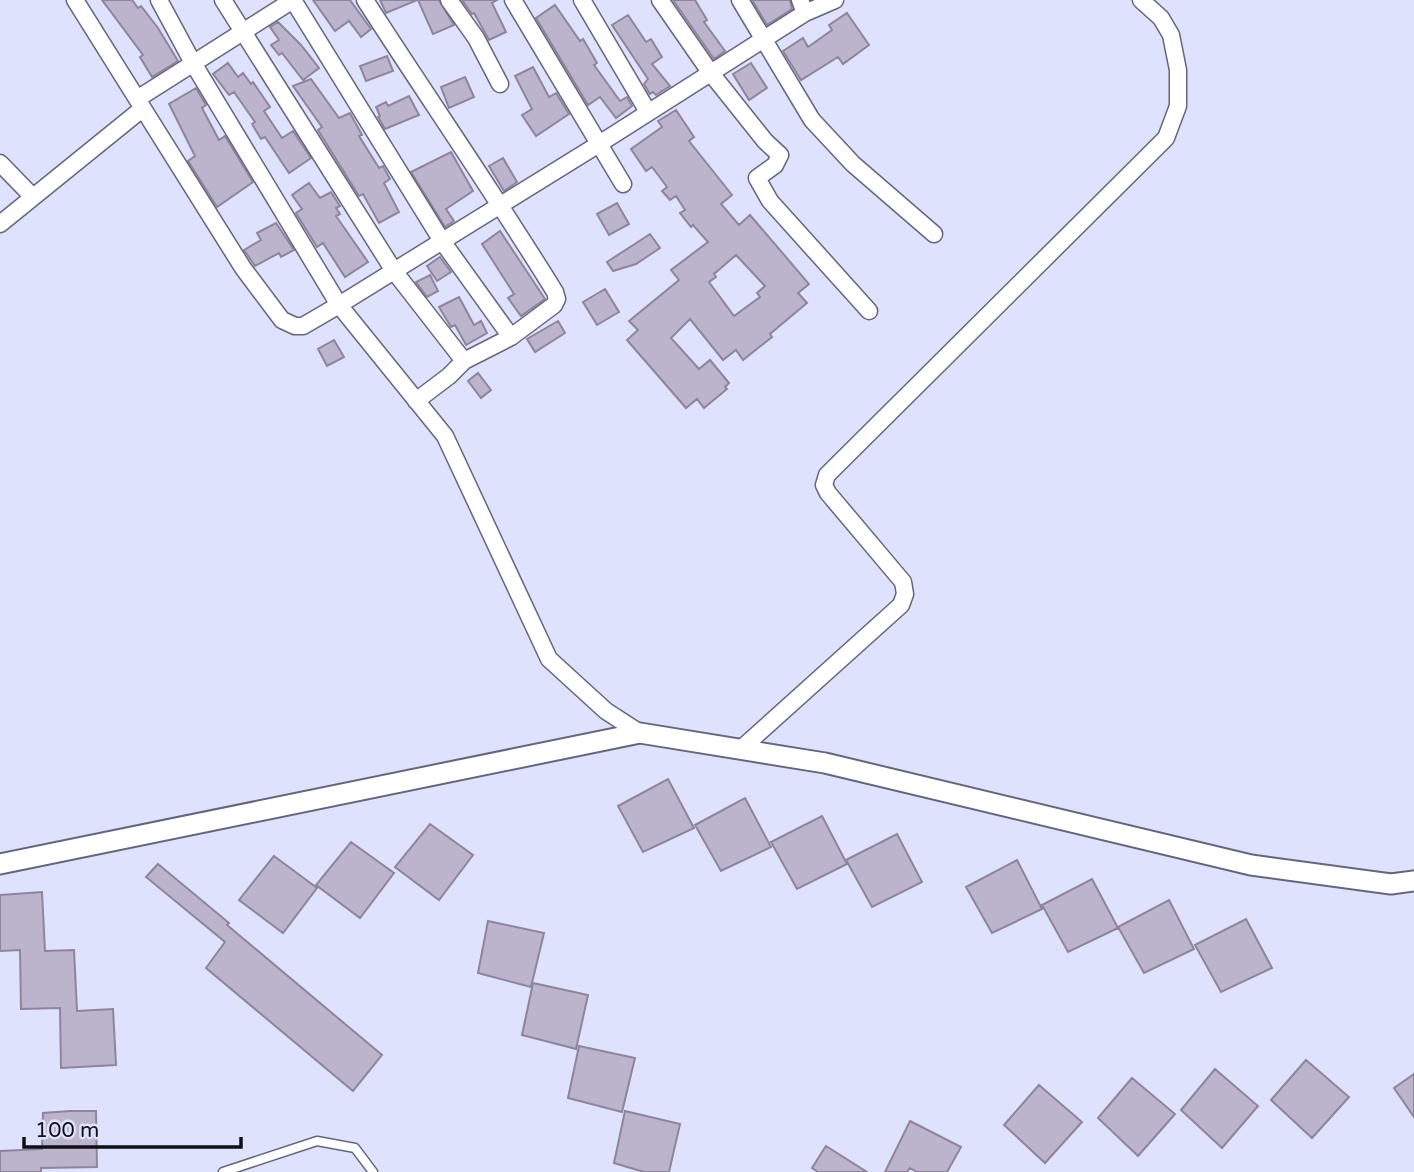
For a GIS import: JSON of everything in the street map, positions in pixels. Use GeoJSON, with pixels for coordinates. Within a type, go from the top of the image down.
{"type":"FeatureCollection","features":[{"type":"Feature","properties":{"kind":"street"},"geometry":{"type":"LineString","coordinates":[[75,0],[243,268],[282,320],[295,326],[303,326],[339,305],[599,144],[762,40],[802,6],[835,0]]}},
{"type":"Feature","properties":{"kind":"street"},"geometry":{"type":"LineString","coordinates":[[159,0],[193,64],[339,305],[445,436],[549,659],[607,711],[640,733]]}},
{"type":"Feature","properties":{"kind":"street"},"geometry":{"type":"LineString","coordinates":[[223,0],[394,271],[464,361]]}},
{"type":"Feature","properties":{"kind":"street"},"geometry":{"type":"LineString","coordinates":[[0,224],[139,104],[193,64],[293,0],[442,241],[512,337]]}},
{"type":"Feature","properties":{"kind":"street"},"geometry":{"type":"LineString","coordinates":[[365,0],[451,134],[501,204],[557,299],[554,305],[512,337],[464,361],[416,401]]}},
{"type":"Feature","properties":{"kind":"street"},"geometry":{"type":"LineString","coordinates":[[449,0],[476,37],[500,84]]}},
{"type":"Feature","properties":{"kind":"street"},"geometry":{"type":"LineString","coordinates":[[513,0],[623,184]]}},
{"type":"Feature","properties":{"kind":"street"},"geometry":{"type":"LineString","coordinates":[[582,0],[648,112]]}},
{"type":"Feature","properties":{"kind":"street"},"geometry":{"type":"LineString","coordinates":[[660,0],[710,72],[765,141],[780,155],[775,164],[757,178],[770,201],[869,311]]}},
{"type":"Feature","properties":{"kind":"street"},"geometry":{"type":"LineString","coordinates":[[740,0],[813,121],[853,163],[934,234]]}},
{"type":"Feature","properties":{"kind":"street"},"geometry":{"type":"LineString","coordinates":[[742,748],[901,605],[905,594],[903,582],[828,493],[824,485],[827,475],[1166,138],[1178,106],[1178,69],[1171,35],[1161,18],[1141,0]]}},
{"type":"Feature","properties":{"kind":"street"},"geometry":{"type":"LineString","coordinates":[[0,163],[33,197]]}},
{"type":"Feature","properties":{"kind":"street"},"geometry":{"type":"LineString","coordinates":[[0,864],[640,733],[825,763],[1251,866],[1391,884],[1414,881]]}},
{"type":"Feature","properties":{"kind":"lane"},"geometry":{"type":"LineString","coordinates":[[223,1172],[317,1141],[355,1148],[373,1172]]}},
{"type":"Feature","properties":{"kind":"building"},"geometry":{"type":"Polygon","coordinates":[[[102,0],[132,0],[138,8],[141,6],[178,61],[152,77],[140,57],[143,55],[102,0]]]}},
{"type":"Feature","properties":{"kind":"building"},"geometry":{"type":"Polygon","coordinates":[[[313,0],[350,0],[371,29],[361,37],[349,21],[335,31],[313,0]]]}},
{"type":"Feature","properties":{"kind":"building"},"geometry":{"type":"Polygon","coordinates":[[[380,0],[417,0],[386,13],[380,0]]]}},
{"type":"Feature","properties":{"kind":"building"},"geometry":{"type":"Polygon","coordinates":[[[418,0],[439,0],[454,25],[433,34],[418,0]]]}},
{"type":"Feature","properties":{"kind":"building"},"geometry":{"type":"Polygon","coordinates":[[[462,0],[497,0],[492,3],[506,32],[489,40],[474,13],[472,14],[462,0]]]}},
{"type":"Feature","properties":{"kind":"building"},"geometry":{"type":"Polygon","coordinates":[[[673,0],[695,0],[707,20],[704,22],[725,51],[714,59],[673,0]]]}},
{"type":"Feature","properties":{"kind":"building"},"geometry":{"type":"Polygon","coordinates":[[[752,0],[790,0],[792,9],[767,25],[752,0]]]}},
{"type":"Feature","properties":{"kind":"building"},"geometry":{"type":"Polygon","coordinates":[[[555,5],[580,41],[583,39],[597,63],[594,65],[620,101],[627,97],[632,106],[616,118],[600,97],[588,105],[536,18],[555,5]]]}},
{"type":"Feature","properties":{"kind":"building"},"geometry":{"type":"Polygon","coordinates":[[[847,13],[869,45],[843,64],[838,57],[801,80],[783,51],[803,38],[808,47],[832,30],[829,25],[847,13]]]}},
{"type":"Feature","properties":{"kind":"building"},"geometry":{"type":"Polygon","coordinates":[[[628,15],[646,42],[651,39],[662,57],[652,64],[670,86],[656,95],[653,92],[650,94],[644,84],[648,79],[612,25],[628,15]]]}},
{"type":"Feature","properties":{"kind":"building"},"geometry":{"type":"Polygon","coordinates":[[[278,22],[319,68],[303,80],[282,53],[279,55],[271,45],[279,40],[270,27],[278,22]]]}},
{"type":"Feature","properties":{"kind":"building"},"geometry":{"type":"Polygon","coordinates":[[[387,56],[393,71],[366,81],[360,66],[387,56]]]}},
{"type":"Feature","properties":{"kind":"building"},"geometry":{"type":"Polygon","coordinates":[[[228,63],[238,77],[243,73],[251,84],[253,82],[270,107],[264,111],[282,138],[293,131],[311,158],[289,173],[265,137],[261,139],[252,124],[255,122],[234,92],[229,95],[213,74],[228,63]]]}},
{"type":"Feature","properties":{"kind":"building"},"geometry":{"type":"Polygon","coordinates":[[[751,63],[767,88],[749,100],[733,74],[751,63]]]}},
{"type":"Feature","properties":{"kind":"building"},"geometry":{"type":"Polygon","coordinates":[[[533,67],[549,97],[556,93],[569,114],[536,136],[522,115],[532,109],[515,76],[533,67]]]}},
{"type":"Feature","properties":{"kind":"building"},"geometry":{"type":"Polygon","coordinates":[[[465,77],[474,97],[449,108],[441,87],[465,77]]]}},
{"type":"Feature","properties":{"kind":"building"},"geometry":{"type":"Polygon","coordinates":[[[311,79],[339,118],[350,113],[362,135],[359,136],[379,168],[383,166],[390,179],[384,183],[399,212],[379,223],[363,194],[359,196],[318,130],[322,127],[293,86],[311,79]]]}},
{"type":"Feature","properties":{"kind":"building"},"geometry":{"type":"Polygon","coordinates":[[[196,88],[206,105],[202,108],[219,140],[225,136],[253,182],[217,207],[188,161],[195,156],[169,104],[196,88]]]}},
{"type":"Feature","properties":{"kind":"building"},"geometry":{"type":"Polygon","coordinates":[[[409,96],[419,115],[385,129],[376,107],[386,102],[388,106],[409,96]]]}},
{"type":"Feature","properties":{"kind":"building"},"geometry":{"type":"Polygon","coordinates":[[[676,110],[694,137],[689,141],[732,195],[721,204],[739,225],[750,215],[809,284],[798,293],[807,303],[770,334],[772,337],[743,360],[736,350],[723,360],[690,319],[671,338],[699,369],[710,360],[729,383],[725,387],[727,389],[704,408],[697,399],[686,408],[627,340],[638,330],[629,321],[679,280],[671,270],[708,242],[680,213],[685,210],[676,196],[670,200],[662,191],[667,187],[652,167],[646,171],[631,149],[662,127],[658,121],[676,110]],[[736,255],[714,274],[716,277],[709,282],[734,316],[760,297],[757,293],[765,286],[736,255]]]}},
{"type":"Feature","properties":{"kind":"building"},"geometry":{"type":"Polygon","coordinates":[[[451,152],[473,191],[446,209],[454,221],[445,227],[411,172],[451,152]]]}},
{"type":"Feature","properties":{"kind":"building"},"geometry":{"type":"Polygon","coordinates":[[[503,158],[517,182],[504,191],[489,166],[503,158]]]}},
{"type":"Feature","properties":{"kind":"building"},"geometry":{"type":"Polygon","coordinates":[[[309,183],[320,198],[331,192],[340,206],[336,208],[340,214],[336,216],[368,262],[345,277],[323,243],[317,247],[296,213],[302,209],[292,195],[309,183]]]}},
{"type":"Feature","properties":{"kind":"building"},"geometry":{"type":"Polygon","coordinates":[[[617,203],[629,224],[609,235],[597,214],[617,203]]]}},
{"type":"Feature","properties":{"kind":"building"},"geometry":{"type":"Polygon","coordinates":[[[276,223],[294,250],[281,257],[279,253],[255,266],[244,250],[261,240],[257,233],[276,223]]]}},
{"type":"Feature","properties":{"kind":"building"},"geometry":{"type":"Polygon","coordinates":[[[500,231],[545,299],[521,316],[508,298],[514,294],[482,244],[500,231]]]}},
{"type":"Feature","properties":{"kind":"building"},"geometry":{"type":"Polygon","coordinates":[[[650,234],[660,248],[636,264],[613,271],[607,262],[650,234]]]}},
{"type":"Feature","properties":{"kind":"building"},"geometry":{"type":"Polygon","coordinates":[[[440,257],[451,272],[437,281],[427,266],[440,257]]]}},
{"type":"Feature","properties":{"kind":"building"},"geometry":{"type":"Polygon","coordinates":[[[430,275],[438,291],[427,297],[416,282],[430,275]]]}},
{"type":"Feature","properties":{"kind":"building"},"geometry":{"type":"Polygon","coordinates":[[[605,289],[619,312],[597,325],[583,302],[605,289]]]}},
{"type":"Feature","properties":{"kind":"building"},"geometry":{"type":"Polygon","coordinates":[[[459,297],[474,325],[481,321],[487,333],[466,345],[455,325],[451,327],[439,307],[459,297]]]}},
{"type":"Feature","properties":{"kind":"building"},"geometry":{"type":"Polygon","coordinates":[[[558,321],[565,333],[535,352],[527,339],[558,321]]]}},
{"type":"Feature","properties":{"kind":"building"},"geometry":{"type":"Polygon","coordinates":[[[334,340],[344,357],[327,366],[318,349],[334,340]]]}},
{"type":"Feature","properties":{"kind":"building"},"geometry":{"type":"Polygon","coordinates":[[[478,373],[491,390],[481,398],[468,381],[478,373]]]}},
{"type":"Feature","properties":{"kind":"building"},"geometry":{"type":"Polygon","coordinates":[[[668,779],[694,828],[643,852],[618,806],[668,779]]]}},
{"type":"Feature","properties":{"kind":"building"},"geometry":{"type":"Polygon","coordinates":[[[745,798],[771,847],[721,871],[695,825],[745,798]]]}},
{"type":"Feature","properties":{"kind":"building"},"geometry":{"type":"Polygon","coordinates":[[[822,816],[847,864],[797,889],[771,842],[822,816]]]}},
{"type":"Feature","properties":{"kind":"building"},"geometry":{"type":"Polygon","coordinates":[[[430,824],[473,855],[439,900],[395,867],[430,824]]]}},
{"type":"Feature","properties":{"kind":"building"},"geometry":{"type":"Polygon","coordinates":[[[897,834],[922,882],[872,907],[846,860],[897,834]]]}},
{"type":"Feature","properties":{"kind":"building"},"geometry":{"type":"Polygon","coordinates":[[[351,842],[394,873],[360,918],[316,885],[351,842]]]}},
{"type":"Feature","properties":{"kind":"building"},"geometry":{"type":"Polygon","coordinates":[[[274,856],[317,888],[283,933],[239,900],[274,856]]]}},
{"type":"Feature","properties":{"kind":"building"},"geometry":{"type":"Polygon","coordinates":[[[1017,860],[1042,909],[992,933],[966,887],[1017,860]]]}},
{"type":"Feature","properties":{"kind":"building"},"geometry":{"type":"Polygon","coordinates":[[[158,864],[382,1055],[353,1091],[206,968],[225,942],[146,877],[158,864]]]}},
{"type":"Feature","properties":{"kind":"building"},"geometry":{"type":"Polygon","coordinates":[[[1092,879],[1118,928],[1068,952],[1042,905],[1092,879]]]}},
{"type":"Feature","properties":{"kind":"building"},"geometry":{"type":"Polygon","coordinates":[[[42,892],[45,951],[74,950],[77,1011],[113,1009],[116,1065],[61,1068],[60,1008],[21,1009],[20,950],[0,951],[0,895],[42,892]]]}},
{"type":"Feature","properties":{"kind":"building"},"geometry":{"type":"Polygon","coordinates":[[[1169,900],[1194,949],[1144,973],[1118,927],[1169,900]]]}},
{"type":"Feature","properties":{"kind":"building"},"geometry":{"type":"Polygon","coordinates":[[[1246,919],[1272,968],[1221,992],[1195,945],[1246,919]]]}},
{"type":"Feature","properties":{"kind":"building"},"geometry":{"type":"Polygon","coordinates":[[[488,921],[544,933],[531,987],[478,973],[488,921]]]}},
{"type":"Feature","properties":{"kind":"building"},"geometry":{"type":"Polygon","coordinates":[[[533,983],[588,995],[576,1049],[522,1035],[533,983]]]}},
{"type":"Feature","properties":{"kind":"building"},"geometry":{"type":"Polygon","coordinates":[[[579,1046],[635,1058],[622,1112],[568,1098],[579,1046]]]}},
{"type":"Feature","properties":{"kind":"building"},"geometry":{"type":"Polygon","coordinates":[[[1306,1060],[1349,1097],[1312,1138],[1271,1100],[1306,1060]]]}},
{"type":"Feature","properties":{"kind":"building"},"geometry":{"type":"Polygon","coordinates":[[[1215,1069],[1258,1106],[1222,1148],[1181,1110],[1215,1069]]]}},
{"type":"Feature","properties":{"kind":"building"},"geometry":{"type":"Polygon","coordinates":[[[1414,1074],[1414,1117],[1394,1088],[1414,1074]]]}},
{"type":"Feature","properties":{"kind":"building"},"geometry":{"type":"Polygon","coordinates":[[[1132,1078],[1175,1114],[1138,1156],[1098,1118],[1132,1078]]]}},
{"type":"Feature","properties":{"kind":"building"},"geometry":{"type":"Polygon","coordinates":[[[1039,1085],[1082,1122],[1045,1163],[1004,1125],[1039,1085]]]}},
{"type":"Feature","properties":{"kind":"building"},"geometry":{"type":"Polygon","coordinates":[[[96,1111],[97,1167],[41,1168],[41,1172],[0,1172],[0,1151],[42,1149],[43,1113],[96,1111]]]}},
{"type":"Feature","properties":{"kind":"building"},"geometry":{"type":"Polygon","coordinates":[[[625,1111],[680,1124],[669,1172],[644,1172],[614,1163],[625,1111]]]}},
{"type":"Feature","properties":{"kind":"building"},"geometry":{"type":"Polygon","coordinates":[[[910,1121],[961,1147],[947,1172],[917,1172],[910,1168],[907,1172],[885,1172],[910,1121]]]}},
{"type":"Feature","properties":{"kind":"building"},"geometry":{"type":"Polygon","coordinates":[[[826,1146],[867,1172],[818,1172],[812,1168],[826,1146]]]}}]}
